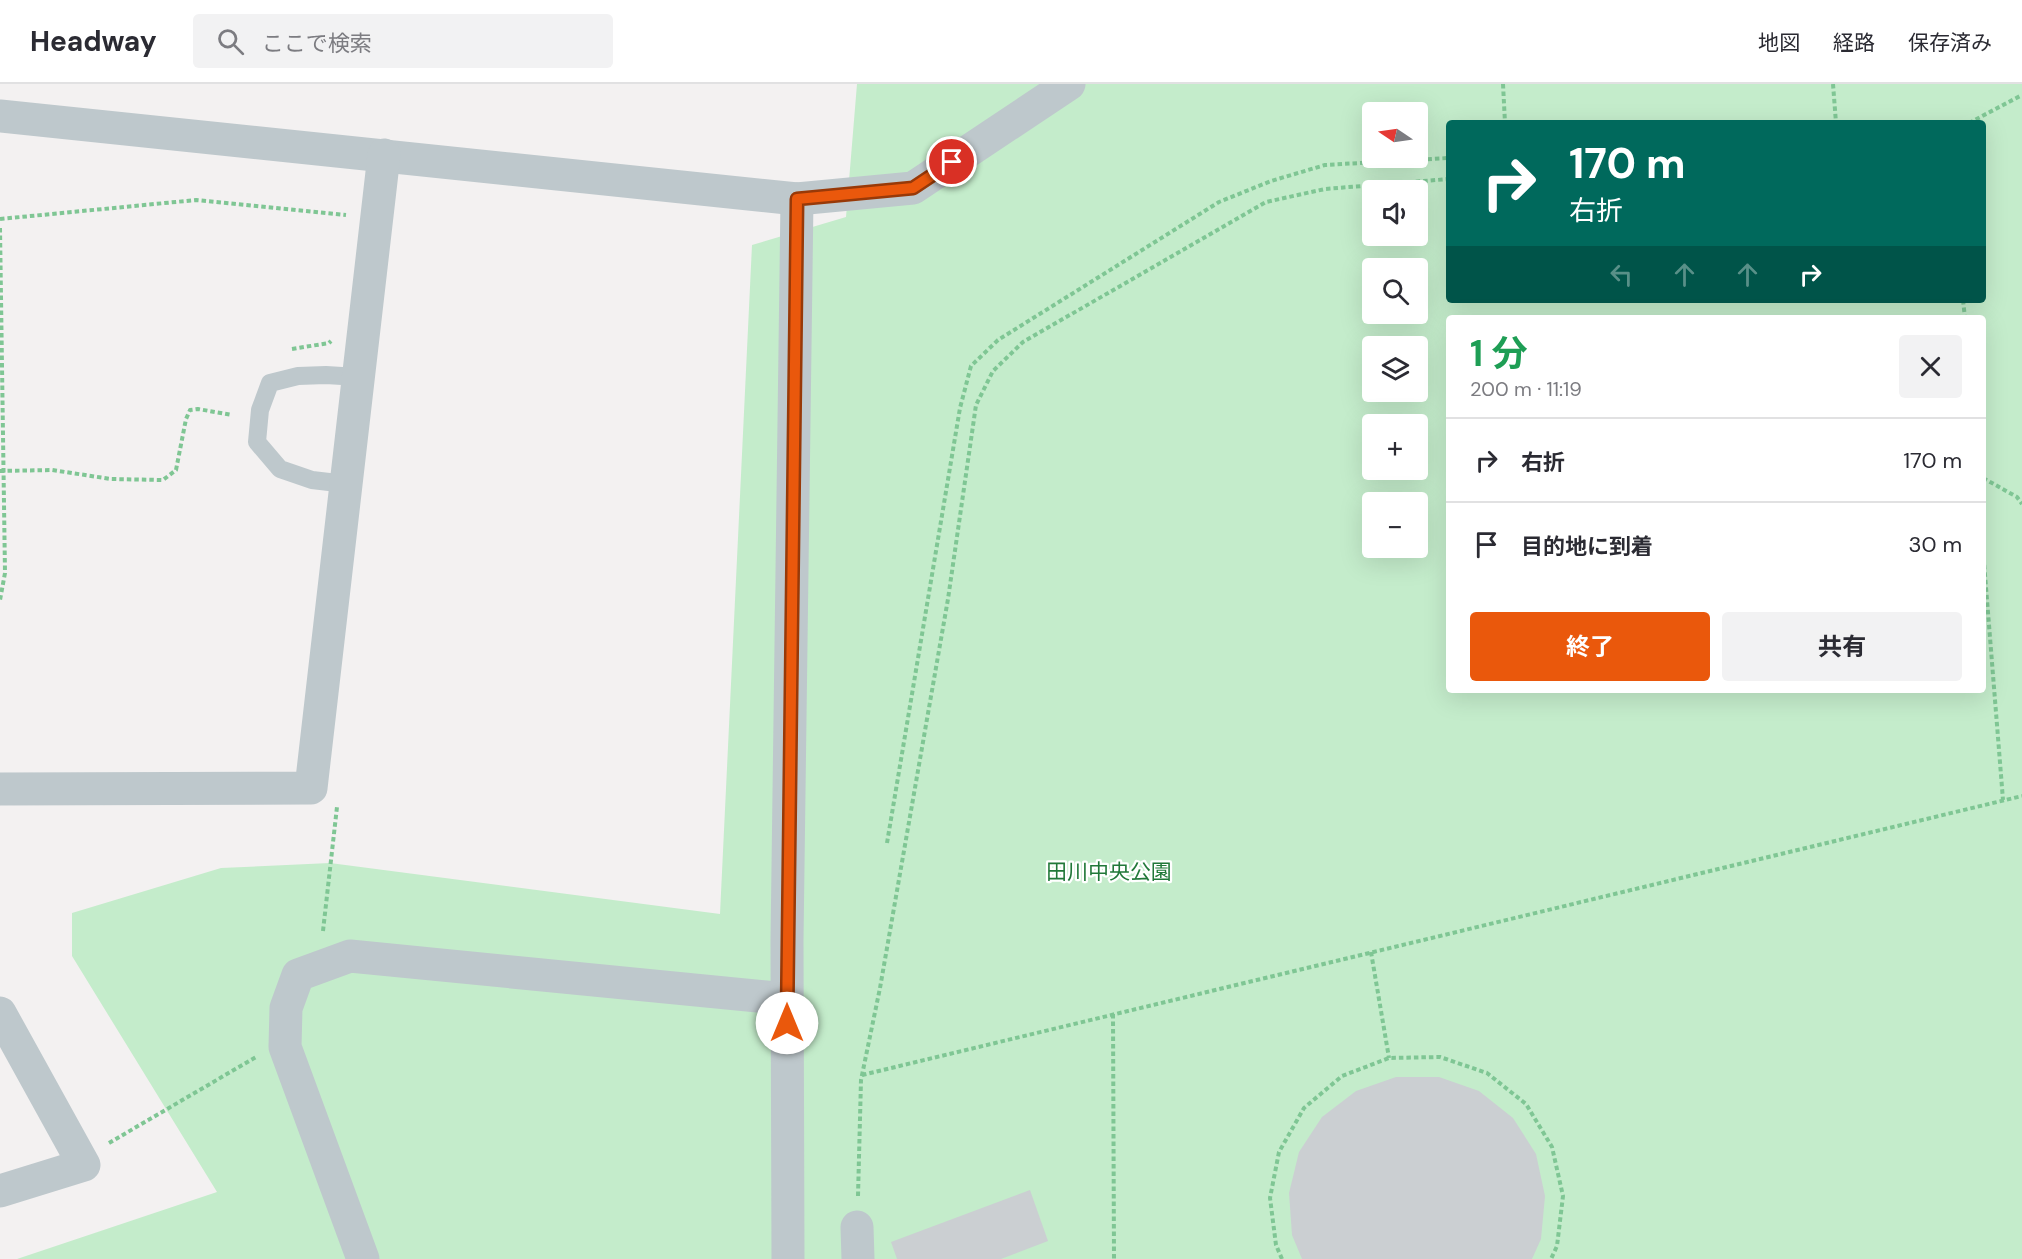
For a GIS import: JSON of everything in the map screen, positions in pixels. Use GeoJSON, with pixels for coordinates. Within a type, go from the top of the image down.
{"type":"FeatureCollection","features":[{"type":"Feature","properties":{"kind":"street"},"geometry":{"type":"LineString","coordinates":[[0,116],[797,199],[913,188],[1069,84]]}},
{"type":"Feature","properties":{"kind":"street"},"geometry":{"type":"LineString","coordinates":[[0,789],[311,788],[384,155]]}},
{"type":"Feature","properties":{"kind":"street"},"geometry":{"type":"LineString","coordinates":[[788,1259],[787,999],[797,199]]}},
{"type":"Feature","properties":{"kind":"street"},"geometry":{"type":"LineString","coordinates":[[363,1259],[285,1047],[286,1008],[298,975],[350,956],[787,999]]}},
{"type":"Feature","properties":{"kind":"street"},"geometry":{"type":"LineString","coordinates":[[0,1013],[84,1165],[0,1191]]}},
{"type":"Feature","properties":{"kind":"street"},"geometry":{"type":"LineString","coordinates":[[857,1227],[858,1259]]}},
{"type":"Feature","properties":{"kind":"lane"},"geometry":{"type":"LineString","coordinates":[[346,484],[312,480],[280,469],[257,442],[260,410],[270,383],[298,376],[358,377]]}},
{"type":"Feature","properties":{"kind":"path"},"geometry":{"type":"LineString","coordinates":[[1503,84],[1505,120]]}},
{"type":"Feature","properties":{"kind":"path"},"geometry":{"type":"LineString","coordinates":[[1833,84],[1836,120]]}},
{"type":"Feature","properties":{"kind":"path"},"geometry":{"type":"LineString","coordinates":[[1976,120],[2022,95]]}},
{"type":"Feature","properties":{"kind":"path"},"geometry":{"type":"LineString","coordinates":[[886,843],[958,420],[971,366],[998,340],[1219,202],[1271,181],[1325,165],[1446,158]]}},
{"type":"Feature","properties":{"kind":"path"},"geometry":{"type":"LineString","coordinates":[[857,1227],[862,1075],[880,988],[948,599],[976,405],[993,371],[1023,342],[1266,202],[1325,189],[1446,179]]}},
{"type":"Feature","properties":{"kind":"path"},"geometry":{"type":"LineString","coordinates":[[0,219],[196,200],[350,216]]}},
{"type":"Feature","properties":{"kind":"path"},"geometry":{"type":"LineString","coordinates":[[0,228],[5,573],[0,600]]}},
{"type":"Feature","properties":{"kind":"path"},"geometry":{"type":"LineString","coordinates":[[289,350],[329,343],[337,335]]}},
{"type":"Feature","properties":{"kind":"path"},"geometry":{"type":"LineString","coordinates":[[232,423],[235,406]]}},
{"type":"Feature","properties":{"kind":"path"},"geometry":{"type":"LineString","coordinates":[[2,470],[52,470],[111,479],[164,480],[176,470],[186,419],[190,410],[198,409],[232,415]]}},
{"type":"Feature","properties":{"kind":"path"},"geometry":{"type":"LineString","coordinates":[[1986,479],[2017,497],[2022,504]]}},
{"type":"Feature","properties":{"kind":"path"},"geometry":{"type":"LineString","coordinates":[[1986,588],[2003,800]]}},
{"type":"Feature","properties":{"kind":"path"},"geometry":{"type":"LineString","coordinates":[[311,788],[337,805],[319,968]]}},
{"type":"Feature","properties":{"kind":"path"},"geometry":{"type":"LineString","coordinates":[[862,1075],[2022,796]]}},
{"type":"Feature","properties":{"kind":"path"},"geometry":{"type":"LineString","coordinates":[[1371,952],[1389,1058]]}},
{"type":"Feature","properties":{"kind":"path"},"geometry":{"type":"LineString","coordinates":[[1113,1014],[1113,1259]]}},
{"type":"Feature","properties":{"kind":"path"},"geometry":{"type":"LineString","coordinates":[[78,1155],[113,1141],[273,1047],[285,1047]]}},
{"type":"Feature","properties":{"kind":"path"},"geometry":{"type":"LineString","coordinates":[[1282,1259],[1276,1245],[1270,1198],[1279,1152],[1304,1108],[1342,1076],[1389,1058],[1440,1057],[1487,1073],[1526,1104],[1552,1147],[1563,1196],[1557,1246],[1551,1259]]}},
{"type":"Feature","properties":{"kind":"green space","name":"田川中央公園"},"geometry":{"type":"Polygon","coordinates":[[[857,84],[2022,84],[2022,1259],[17,1259],[217,1192],[72,956],[72,913],[221,868],[330,863],[720,914],[752,245],[846,217],[857,84]]]}},
{"type":"Feature","properties":{"kind":"building"},"geometry":{"type":"Polygon","coordinates":[[[1396,1077],[1439,1077],[1479,1091],[1513,1118],[1536,1154],[1545,1196],[1541,1239],[1532,1259],[1302,1259],[1292,1235],[1289,1193],[1299,1152],[1322,1117],[1356,1091],[1396,1077]]]}},
{"type":"Feature","properties":{"kind":"building"},"geometry":{"type":"Polygon","coordinates":[[[1030,1190],[1048,1241],[1001,1259],[897,1259],[891,1242],[1030,1190]]]}},
{"type":"Feature","properties":{"kind":"route"},"geometry":{"type":"LineString","coordinates":[[787,1023],[797,199],[913,188],[952,162]]}}]}
